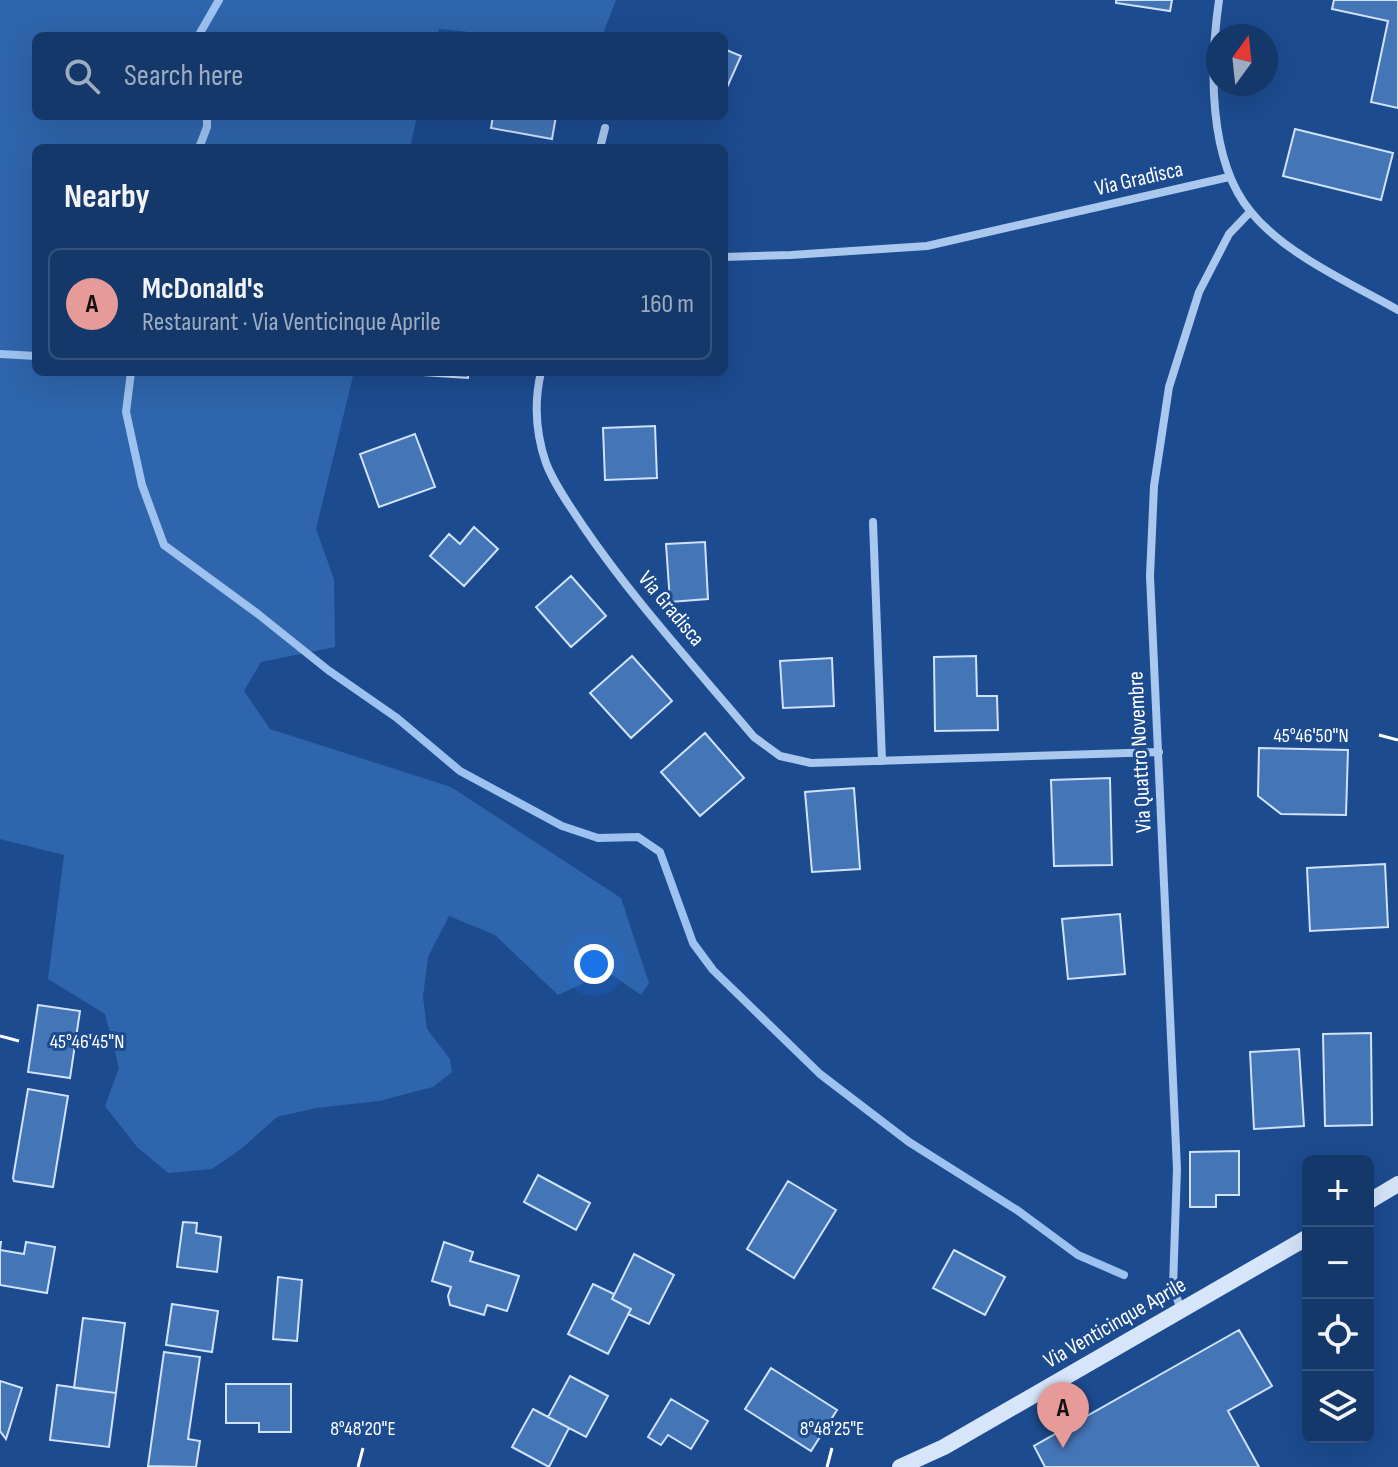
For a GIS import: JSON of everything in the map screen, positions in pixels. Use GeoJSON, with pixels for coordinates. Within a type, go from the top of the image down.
{"type":"FeatureCollection","features":[{"type":"Feature","properties":{"kind":"main road"},"geometry":{"type":"LineString","coordinates":[[1374,1198],[1398,1184]]}},
{"type":"Feature","properties":{"kind":"main road","name":"Via Venticinque Aprile"},"geometry":{"type":"LineString","coordinates":[[900,1467],[944,1447],[1302,1240]]}},
{"type":"Feature","properties":{"kind":"street"},"geometry":{"type":"LineString","coordinates":[[1219,0],[1213,85],[1229,177],[1250,212],[1284,243],[1398,310]]}},
{"type":"Feature","properties":{"kind":"street"},"geometry":{"type":"LineString","coordinates":[[601,144],[605,128]]}},
{"type":"Feature","properties":{"kind":"street","name":"Via Gradisca"},"geometry":{"type":"LineString","coordinates":[[728,257],[927,246],[1229,177]]}},
{"type":"Feature","properties":{"kind":"street","name":"Via Quattro Novembre"},"geometry":{"type":"LineString","coordinates":[[1181,1310],[1173,1287],[1177,1169],[1150,576],[1154,486],[1169,387],[1199,292],[1229,234],[1250,212]]}},
{"type":"Feature","properties":{"kind":"street","name":"Via Gradisca"},"geometry":{"type":"LineString","coordinates":[[540,376],[536,405],[538,436],[547,465],[561,493],[608,562],[754,737],[780,756],[811,763],[1159,752]]}},
{"type":"Feature","properties":{"kind":"street"},"geometry":{"type":"LineString","coordinates":[[873,522],[882,761]]}},
{"type":"Feature","properties":{"kind":"shaded area"},"geometry":{"type":"Polygon","coordinates":[[[0,0],[616,0],[604,32],[470,32],[439,29],[438,32],[32,32],[32,120],[416,120],[411,144],[32,144],[32,376],[353,376],[316,529],[334,579],[335,647],[261,662],[244,691],[270,729],[451,787],[621,898],[649,983],[641,995],[608,972],[558,995],[495,935],[449,916],[428,957],[423,997],[427,1029],[450,1059],[452,1072],[433,1087],[379,1101],[316,1108],[277,1117],[241,1149],[212,1169],[168,1173],[137,1147],[105,1106],[119,1068],[105,1014],[48,979],[64,855],[0,839],[0,0]]]}},
{"type":"Feature","properties":{"kind":"building"},"geometry":{"type":"Polygon","coordinates":[[[1116,0],[1172,0],[1170,11],[1116,3],[1116,0]]]}},
{"type":"Feature","properties":{"kind":"building"},"geometry":{"type":"Polygon","coordinates":[[[1334,0],[1398,0],[1398,108],[1371,102],[1388,21],[1332,9],[1334,0]]]}},
{"type":"Feature","properties":{"kind":"building"},"geometry":{"type":"Polygon","coordinates":[[[728,51],[741,56],[728,85],[728,51]]]}},
{"type":"Feature","properties":{"kind":"building"},"geometry":{"type":"Polygon","coordinates":[[[492,120],[555,120],[552,139],[491,128],[492,120]]]}},
{"type":"Feature","properties":{"kind":"building"},"geometry":{"type":"Polygon","coordinates":[[[1295,129],[1393,153],[1381,200],[1283,176],[1295,129]]]}},
{"type":"Feature","properties":{"kind":"building"},"geometry":{"type":"Polygon","coordinates":[[[655,426],[657,478],[605,480],[603,428],[655,426]]]}},
{"type":"Feature","properties":{"kind":"building"},"geometry":{"type":"Polygon","coordinates":[[[415,434],[435,487],[379,507],[360,454],[415,434]]]}},
{"type":"Feature","properties":{"kind":"building"},"geometry":{"type":"Polygon","coordinates":[[[474,527],[498,549],[464,586],[430,556],[449,534],[460,544],[474,527]]]}},
{"type":"Feature","properties":{"kind":"building"},"geometry":{"type":"Polygon","coordinates":[[[705,542],[708,599],[670,602],[666,544],[705,542]]]}},
{"type":"Feature","properties":{"kind":"building"},"geometry":{"type":"Polygon","coordinates":[[[571,576],[606,616],[571,647],[536,607],[571,576]]]}},
{"type":"Feature","properties":{"kind":"building"},"geometry":{"type":"Polygon","coordinates":[[[632,656],[672,701],[631,738],[590,693],[632,656]]]}},
{"type":"Feature","properties":{"kind":"building"},"geometry":{"type":"Polygon","coordinates":[[[976,656],[977,696],[997,696],[998,730],[935,731],[934,657],[976,656]]]}},
{"type":"Feature","properties":{"kind":"building"},"geometry":{"type":"Polygon","coordinates":[[[832,658],[834,706],[783,708],[780,661],[832,658]]]}},
{"type":"Feature","properties":{"kind":"building"},"geometry":{"type":"Polygon","coordinates":[[[705,733],[744,778],[700,816],[661,772],[705,733]]]}},
{"type":"Feature","properties":{"kind":"building"},"geometry":{"type":"Polygon","coordinates":[[[1259,748],[1348,750],[1346,815],[1281,814],[1258,796],[1259,748]]]}},
{"type":"Feature","properties":{"kind":"building"},"geometry":{"type":"Polygon","coordinates":[[[1110,778],[1112,865],[1054,866],[1051,780],[1110,778]]]}},
{"type":"Feature","properties":{"kind":"building"},"geometry":{"type":"Polygon","coordinates":[[[854,788],[860,869],[812,872],[805,792],[854,788]]]}},
{"type":"Feature","properties":{"kind":"building"},"geometry":{"type":"Polygon","coordinates":[[[1385,864],[1388,927],[1310,931],[1307,868],[1385,864]]]}},
{"type":"Feature","properties":{"kind":"building"},"geometry":{"type":"Polygon","coordinates":[[[1120,914],[1125,974],[1068,979],[1062,919],[1120,914]]]}},
{"type":"Feature","properties":{"kind":"building"},"geometry":{"type":"Polygon","coordinates":[[[38,1005],[80,1011],[70,1078],[28,1072],[38,1005]]]}},
{"type":"Feature","properties":{"kind":"building"},"geometry":{"type":"Polygon","coordinates":[[[1371,1033],[1372,1125],[1325,1126],[1323,1034],[1371,1033]]]}},
{"type":"Feature","properties":{"kind":"building"},"geometry":{"type":"Polygon","coordinates":[[[1299,1049],[1304,1126],[1254,1129],[1250,1052],[1299,1049]]]}},
{"type":"Feature","properties":{"kind":"building"},"geometry":{"type":"Polygon","coordinates":[[[28,1089],[68,1096],[53,1187],[14,1181],[13,1178],[28,1089]]]}},
{"type":"Feature","properties":{"kind":"building"},"geometry":{"type":"Polygon","coordinates":[[[1239,1151],[1239,1195],[1216,1195],[1216,1207],[1190,1207],[1190,1152],[1239,1151]]]}},
{"type":"Feature","properties":{"kind":"building"},"geometry":{"type":"Polygon","coordinates":[[[538,1175],[590,1203],[576,1230],[524,1202],[538,1175]]]}},
{"type":"Feature","properties":{"kind":"building"},"geometry":{"type":"Polygon","coordinates":[[[788,1181],[836,1210],[794,1278],[747,1249],[788,1181]]]}},
{"type":"Feature","properties":{"kind":"building"},"geometry":{"type":"Polygon","coordinates":[[[183,1222],[197,1223],[196,1233],[221,1237],[217,1272],[177,1267],[183,1222]]]}},
{"type":"Feature","properties":{"kind":"building"},"geometry":{"type":"Polygon","coordinates":[[[26,1242],[55,1247],[47,1293],[0,1285],[0,1250],[24,1254],[26,1242]]]}},
{"type":"Feature","properties":{"kind":"building"},"geometry":{"type":"Polygon","coordinates":[[[444,1242],[473,1252],[470,1261],[519,1276],[507,1311],[487,1305],[484,1315],[450,1305],[448,1296],[451,1287],[432,1281],[444,1242]]]}},
{"type":"Feature","properties":{"kind":"building"},"geometry":{"type":"Polygon","coordinates":[[[954,1250],[1005,1277],[985,1315],[933,1288],[954,1250]]]}},
{"type":"Feature","properties":{"kind":"building"},"geometry":{"type":"Polygon","coordinates":[[[634,1254],[674,1275],[649,1324],[628,1314],[631,1309],[612,1299],[634,1254]]]}},
{"type":"Feature","properties":{"kind":"building"},"geometry":{"type":"Polygon","coordinates":[[[278,1277],[302,1280],[297,1341],[273,1339],[278,1277]]]}},
{"type":"Feature","properties":{"kind":"building"},"geometry":{"type":"Polygon","coordinates":[[[593,1284],[614,1294],[612,1299],[631,1309],[608,1354],[568,1334],[593,1284]]]}},
{"type":"Feature","properties":{"kind":"building"},"geometry":{"type":"Polygon","coordinates":[[[172,1304],[218,1311],[212,1352],[166,1345],[172,1304]]]}},
{"type":"Feature","properties":{"kind":"building"},"geometry":{"type":"Polygon","coordinates":[[[83,1318],[125,1323],[116,1393],[74,1388],[83,1318]]]}},
{"type":"Feature","properties":{"kind":"building"},"geometry":{"type":"Polygon","coordinates":[[[1239,1330],[1272,1386],[1228,1411],[1259,1467],[1045,1467],[1034,1446],[1239,1330]]]}},
{"type":"Feature","properties":{"kind":"building"},"geometry":{"type":"Polygon","coordinates":[[[164,1352],[200,1357],[188,1439],[200,1441],[196,1467],[148,1466],[164,1352]]]}},
{"type":"Feature","properties":{"kind":"building"},"geometry":{"type":"Polygon","coordinates":[[[771,1368],[837,1410],[811,1451],[745,1409],[771,1368]]]}},
{"type":"Feature","properties":{"kind":"building"},"geometry":{"type":"Polygon","coordinates":[[[570,1376],[608,1396],[586,1437],[548,1417],[570,1376]]]}},
{"type":"Feature","properties":{"kind":"building"},"geometry":{"type":"Polygon","coordinates":[[[0,1381],[22,1388],[6,1439],[0,1431],[0,1381]]]}},
{"type":"Feature","properties":{"kind":"building"},"geometry":{"type":"Polygon","coordinates":[[[226,1384],[291,1384],[291,1432],[259,1432],[259,1423],[226,1423],[226,1384]]]}},
{"type":"Feature","properties":{"kind":"building"},"geometry":{"type":"Polygon","coordinates":[[[57,1385],[116,1393],[109,1447],[50,1440],[57,1385]]]}},
{"type":"Feature","properties":{"kind":"building"},"geometry":{"type":"Polygon","coordinates":[[[671,1399],[708,1421],[691,1449],[668,1435],[661,1445],[648,1437],[671,1399]]]}},
{"type":"Feature","properties":{"kind":"building"},"geometry":{"type":"Polygon","coordinates":[[[533,1409],[569,1428],[549,1467],[512,1447],[533,1409]]]}},
{"type":"Feature","properties":{"kind":"waterway"},"geometry":{"type":"LineString","coordinates":[[201,32],[219,0]]}},
{"type":"Feature","properties":{"kind":"waterway"},"geometry":{"type":"LineString","coordinates":[[201,144],[207,120]]}},
{"type":"Feature","properties":{"kind":"waterway"},"geometry":{"type":"LineString","coordinates":[[0,354],[32,356]]}},
{"type":"Feature","properties":{"kind":"waterway"},"geometry":{"type":"LineString","coordinates":[[130,376],[126,412],[142,485],[164,545],[328,670],[397,718],[460,771],[562,826],[598,838],[638,837],[660,852],[693,943],[713,970],[820,1074],[909,1142],[1017,1210],[1078,1255],[1124,1275]]}},
{"type":"Feature","properties":{"kind":"place","name":"McDonald's"},"geometry":{"type":"Point","coordinates":[1063,1448]}}]}
